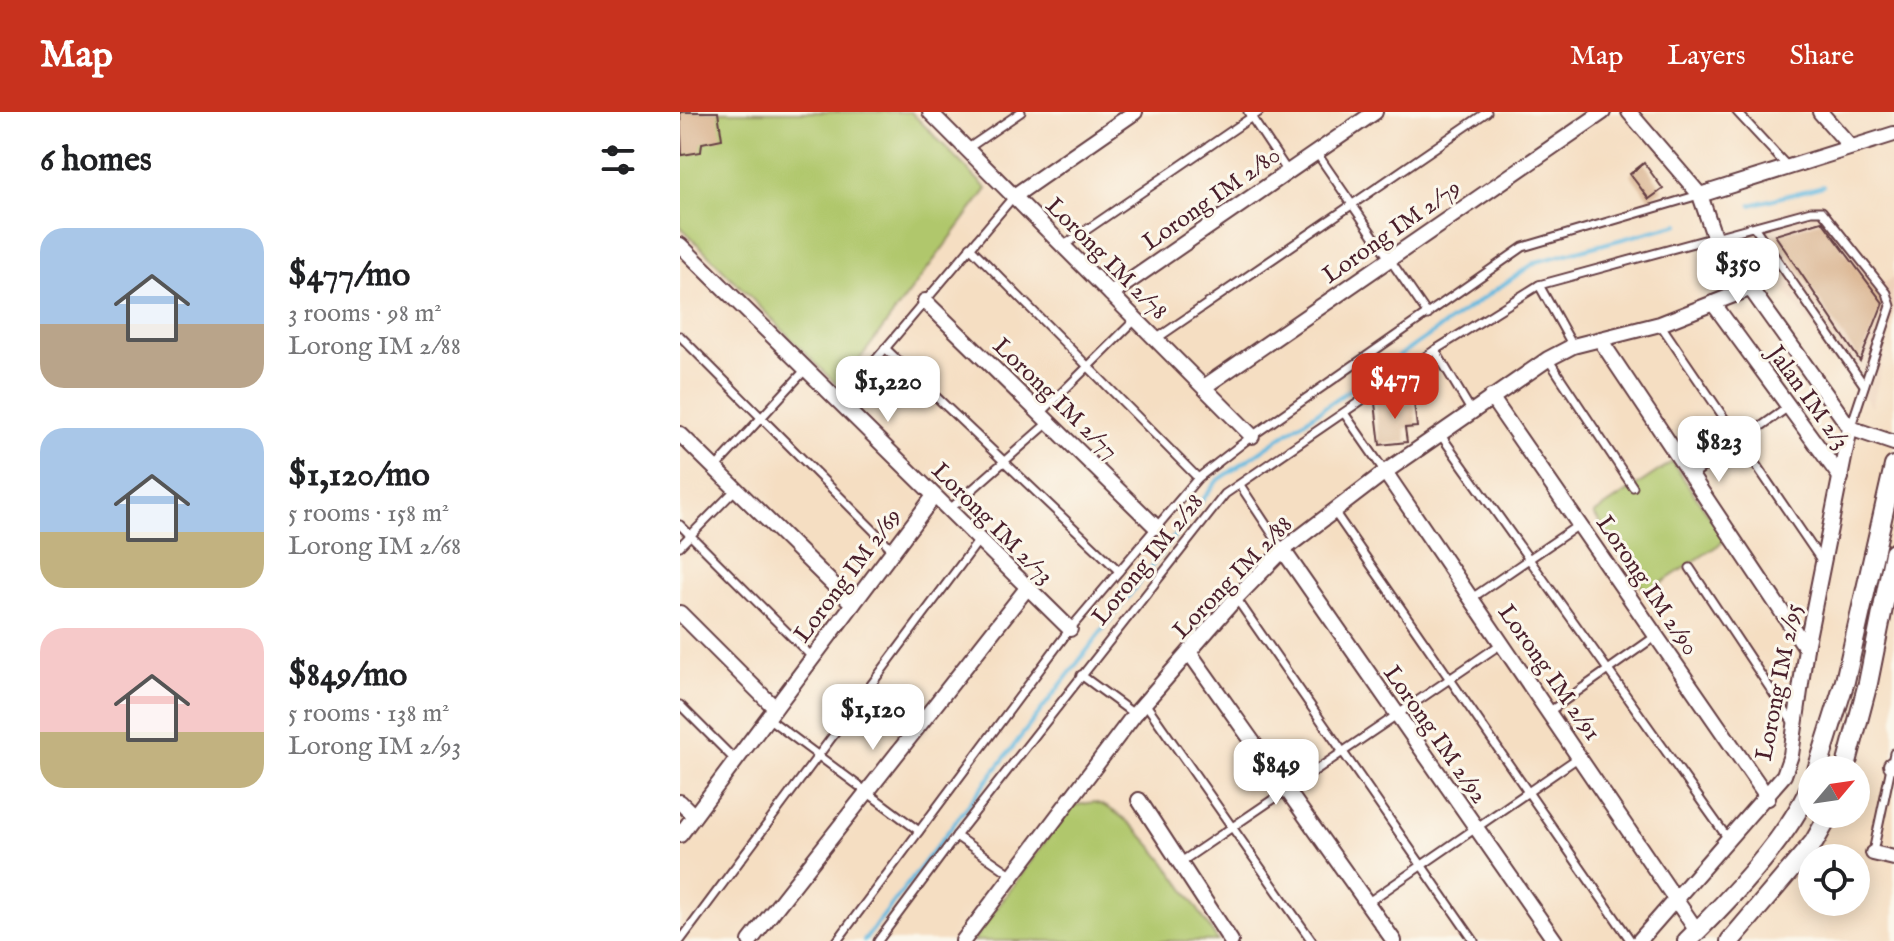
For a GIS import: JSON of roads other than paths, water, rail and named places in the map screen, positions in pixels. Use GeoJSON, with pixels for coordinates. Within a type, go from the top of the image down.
{"type":"FeatureCollection","features":[{"type":"Feature","properties":{"kind":"street","name":"Lorong IM 2/78"},"geometry":{"type":"LineString","coordinates":[[930,112],[1252,436]]}},
{"type":"Feature","properties":{"kind":"street"},"geometry":{"type":"LineString","coordinates":[[1014,196],[1135,112]]}},
{"type":"Feature","properties":{"kind":"street","name":"Lorong IM 2/80"},"geometry":{"type":"LineString","coordinates":[[1111,294],[1375,112]]}},
{"type":"Feature","properties":{"kind":"street","name":"Lorong IM 2/79"},"geometry":{"type":"LineString","coordinates":[[1204,387],[1603,112]]}},
{"type":"Feature","properties":{"kind":"street","name":"Jalan IM 2/3"},"geometry":{"type":"LineString","coordinates":[[1629,112],[1700,195],[1715,239],[1850,428],[1894,443]]}},
{"type":"Feature","properties":{"kind":"street"},"geometry":{"type":"LineString","coordinates":[[1820,112],[1851,147]]}},
{"type":"Feature","properties":{"kind":"street"},"geometry":{"type":"LineString","coordinates":[[1700,195],[1894,134]]}},
{"type":"Feature","properties":{"kind":"street","name":"Lorong IM 2/73"},"geometry":{"type":"LineString","coordinates":[[680,245],[1070,629]]}},
{"type":"Feature","properties":{"kind":"street","name":"Lorong IM 2/88"},"geometry":{"type":"LineString","coordinates":[[963,941],[1134,715],[1236,598],[1283,550],[1385,472],[1548,359],[1573,346],[1660,324],[1749,289]]}},
{"type":"Feature","properties":{"kind":"street","name":"Lorong IM 2/77"},"geometry":{"type":"LineString","coordinates":[[925,301],[1156,527]]}},
{"type":"Feature","properties":{"kind":"street","name":"Jalan IM 2/3"},"geometry":{"type":"LineString","coordinates":[[1713,303],[1841,478]]}},
{"type":"Feature","properties":{"kind":"street"},"geometry":{"type":"LineString","coordinates":[[1601,341],[1806,648]]}},
{"type":"Feature","properties":{"kind":"street","name":"Lorong IM 2/90"},"geometry":{"type":"LineString","coordinates":[[1491,397],[1768,798]]}},
{"type":"Feature","properties":{"kind":"street","name":"Lorong IM 2/95"},"geometry":{"type":"LineString","coordinates":[[1639,941],[1768,798],[1784,775],[1791,755],[1806,648],[1850,428]]}},
{"type":"Feature","properties":{"kind":"street"},"geometry":{"type":"LineString","coordinates":[[680,434],[853,604]]}},
{"type":"Feature","properties":{"kind":"street"},"geometry":{"type":"LineString","coordinates":[[1821,756],[1845,681],[1894,466]]}},
{"type":"Feature","properties":{"kind":"street","name":"Lorong IM 2/91"},"geometry":{"type":"LineString","coordinates":[[1385,472],[1677,897],[1692,936]]}},
{"type":"Feature","properties":{"kind":"street","name":"Lorong IM 2/69"},"geometry":{"type":"LineString","coordinates":[[680,835],[934,496]]}},
{"type":"Feature","properties":{"kind":"street","name":"Lorong IM 2/92"},"geometry":{"type":"LineString","coordinates":[[1283,550],[1396,717],[1555,941]]}},
{"type":"Feature","properties":{"kind":"street"},"geometry":{"type":"LineString","coordinates":[[1849,756],[1868,683],[1894,553]]}},
{"type":"Feature","properties":{"kind":"street"},"geometry":{"type":"LineString","coordinates":[[750,941],[1027,588]]}},
{"type":"Feature","properties":{"kind":"street"},"geometry":{"type":"LineString","coordinates":[[680,613],[772,713]]}},
{"type":"Feature","properties":{"kind":"street"},"geometry":{"type":"LineString","coordinates":[[1189,652],[1394,941]]}},
{"type":"Feature","properties":{"kind":"street"},"geometry":{"type":"LineString","coordinates":[[1139,800],[1231,941]]}},
{"type":"Feature","properties":{"kind":"street"},"geometry":{"type":"LineString","coordinates":[[680,802],[694,816]]}},
{"type":"Feature","properties":{"kind":"street"},"geometry":{"type":"LineString","coordinates":[[1692,936],[1789,825],[1798,808]]}},
{"type":"Feature","properties":{"kind":"street"},"geometry":{"type":"LineString","coordinates":[[1730,941],[1814,842],[1822,828]]}},
{"type":"Feature","properties":{"kind":"street"},"geometry":{"type":"LineString","coordinates":[[1873,853],[1894,858]]}},
{"type":"Feature","properties":{"kind":"lane"},"geometry":{"type":"LineString","coordinates":[[967,149],[1021,112]]}},
{"type":"Feature","properties":{"kind":"lane"},"geometry":{"type":"LineString","coordinates":[[1156,339],[1487,112]]}},
{"type":"Feature","properties":{"kind":"lane"},"geometry":{"type":"LineString","coordinates":[[1737,112],[1789,169]]}},
{"type":"Feature","properties":{"kind":"lane"},"geometry":{"type":"LineString","coordinates":[[1063,246],[1253,114],[1288,172]]}},
{"type":"Feature","properties":{"kind":"lane"},"geometry":{"type":"LineString","coordinates":[[1316,152],[1428,315]]}},
{"type":"Feature","properties":{"kind":"lane"},"geometry":{"type":"LineString","coordinates":[[837,941],[1070,629],[1198,478],[1252,436],[1537,240],[1700,195]]}},
{"type":"Feature","properties":{"kind":"lane"},"geometry":{"type":"LineString","coordinates":[[839,402],[1014,196]]}},
{"type":"Feature","properties":{"kind":"lane","name":"Lorong IM 2/28"},"geometry":{"type":"LineString","coordinates":[[878,941],[956,836],[1225,494],[1435,350],[1539,285],[1811,211],[1822,211],[1887,293],[1890,315],[1864,385]]}},
{"type":"Feature","properties":{"kind":"lane"},"geometry":{"type":"LineString","coordinates":[[1755,228],[1864,385],[1850,428]]}},
{"type":"Feature","properties":{"kind":"lane"},"geometry":{"type":"LineString","coordinates":[[970,247],[1198,478]]}},
{"type":"Feature","properties":{"kind":"lane"},"geometry":{"type":"LineString","coordinates":[[1539,285],[1573,346]]}},
{"type":"Feature","properties":{"kind":"lane"},"geometry":{"type":"LineString","coordinates":[[949,510],[1004,462],[1088,367],[1136,319]]}},
{"type":"Feature","properties":{"kind":"lane"},"geometry":{"type":"LineString","coordinates":[[1660,324],[1737,442],[1824,563]]}},
{"type":"Feature","properties":{"kind":"lane"},"geometry":{"type":"LineString","coordinates":[[680,336],[893,550]]}},
{"type":"Feature","properties":{"kind":"lane"},"geometry":{"type":"LineString","coordinates":[[885,348],[1119,571]]}},
{"type":"Feature","properties":{"kind":"lane"},"geometry":{"type":"LineString","coordinates":[[1435,350],[1472,412]]}},
{"type":"Feature","properties":{"kind":"lane"},"geometry":{"type":"LineString","coordinates":[[1548,359],[1633,487]]}},
{"type":"Feature","properties":{"kind":"lane"},"geometry":{"type":"LineString","coordinates":[[715,468],[806,369]]}},
{"type":"Feature","properties":{"kind":"lane"},"geometry":{"type":"LineString","coordinates":[[1690,476],[1787,408]]}},
{"type":"Feature","properties":{"kind":"lane"},"geometry":{"type":"LineString","coordinates":[[1344,413],[1385,472]]}},
{"type":"Feature","properties":{"kind":"lane"},"geometry":{"type":"LineString","coordinates":[[1440,434],[1607,673],[1730,840]]}},
{"type":"Feature","properties":{"kind":"lane"},"geometry":{"type":"LineString","coordinates":[[1240,485],[1283,550]]}},
{"type":"Feature","properties":{"kind":"lane"},"geometry":{"type":"LineString","coordinates":[[680,546],[736,489]]}},
{"type":"Feature","properties":{"kind":"lane"},"geometry":{"type":"LineString","coordinates":[[1333,510],[1631,941]]}},
{"type":"Feature","properties":{"kind":"lane"},"geometry":{"type":"LineString","coordinates":[[1472,598],[1580,524]]}},
{"type":"Feature","properties":{"kind":"lane"},"geometry":{"type":"LineString","coordinates":[[680,525],[813,658]]}},
{"type":"Feature","properties":{"kind":"lane"},"geometry":{"type":"LineString","coordinates":[[680,941],[979,540]]}},
{"type":"Feature","properties":{"kind":"lane"},"geometry":{"type":"LineString","coordinates":[[1690,568],[1795,725]]}},
{"type":"Feature","properties":{"kind":"lane"},"geometry":{"type":"LineString","coordinates":[[1236,598],[1474,941]]}},
{"type":"Feature","properties":{"kind":"lane"},"geometry":{"type":"LineString","coordinates":[[1550,711],[1656,636]]}},
{"type":"Feature","properties":{"kind":"lane"},"geometry":{"type":"LineString","coordinates":[[1179,864],[1503,643]]}},
{"type":"Feature","properties":{"kind":"lane"},"geometry":{"type":"LineString","coordinates":[[1081,675],[1134,715]]}},
{"type":"Feature","properties":{"kind":"lane"},"geometry":{"type":"LineString","coordinates":[[1145,703],[1312,941]]}},
{"type":"Feature","properties":{"kind":"lane"},"geometry":{"type":"LineString","coordinates":[[680,705],[736,761]]}},
{"type":"Feature","properties":{"kind":"lane"},"geometry":{"type":"LineString","coordinates":[[772,713],[818,756],[919,831]]}},
{"type":"Feature","properties":{"kind":"lane"},"geometry":{"type":"LineString","coordinates":[[1367,903],[1580,755]]}},
{"type":"Feature","properties":{"kind":"lane"},"geometry":{"type":"LineString","coordinates":[[1873,853],[1893,761]]}},
{"type":"Feature","properties":{"kind":"lane"},"geometry":{"type":"LineString","coordinates":[[956,836],[1011,874]]}},
{"type":"Feature","properties":{"kind":"waterway"},"geometry":{"type":"LineString","coordinates":[[1751,205],[1823,186]]}},
{"type":"Feature","properties":{"kind":"waterway"},"geometry":{"type":"LineString","coordinates":[[864,941],[1217,481],[1536,262],[1679,224]]}}]}
